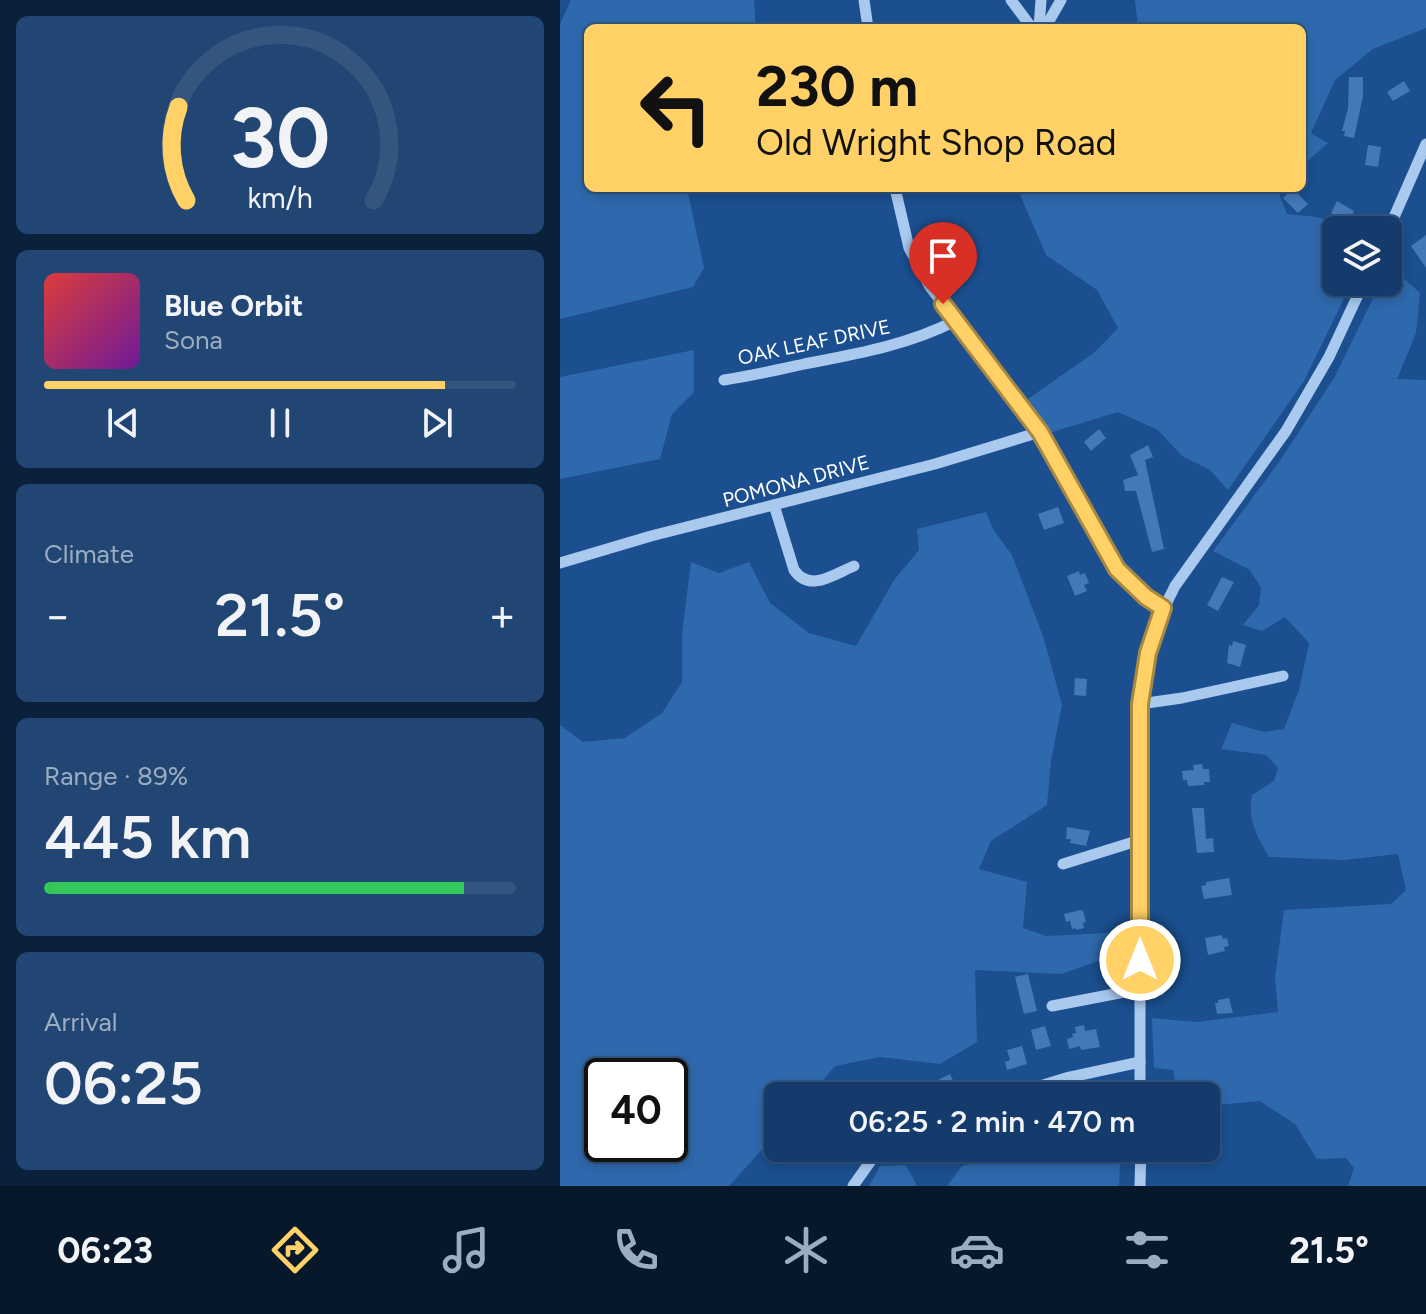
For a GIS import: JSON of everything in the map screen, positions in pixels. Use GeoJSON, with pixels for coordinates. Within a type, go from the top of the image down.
{"type":"FeatureCollection","features":[{"type":"Feature","properties":{"kind":"street"},"geometry":{"type":"LineString","coordinates":[[864,0],[867,24]]}},
{"type":"Feature","properties":{"kind":"street"},"geometry":{"type":"LineString","coordinates":[[1011,0],[1034,24]]}},
{"type":"Feature","properties":{"kind":"street"},"geometry":{"type":"LineString","coordinates":[[1020,0],[1035,24]]}},
{"type":"Feature","properties":{"kind":"street"},"geometry":{"type":"LineString","coordinates":[[1038,24],[1041,0]]}},
{"type":"Feature","properties":{"kind":"street"},"geometry":{"type":"LineString","coordinates":[[1040,24],[1052,0]]}},
{"type":"Feature","properties":{"kind":"street"},"geometry":{"type":"LineString","coordinates":[[1041,24],[1061,0]]}},
{"type":"Feature","properties":{"kind":"street"},"geometry":{"type":"LineString","coordinates":[[1396,216],[1423,166],[1426,144]]}},
{"type":"Feature","properties":{"kind":"street"},"geometry":{"type":"LineString","coordinates":[[896,192],[903,228],[919,269],[1040,432],[1117,569],[1146,597],[1163,608]]}},
{"type":"Feature","properties":{"kind":"street"},"geometry":{"type":"LineString","coordinates":[[1140,1082],[1140,704],[1148,653],[1163,608],[1184,571],[1286,431],[1329,357],[1357,296]]}},
{"type":"Feature","properties":{"kind":"street","name":"OAK LEAF DRIVE"},"geometry":{"type":"LineString","coordinates":[[724,380],[766,374],[875,349],[921,337],[955,321]]}},
{"type":"Feature","properties":{"kind":"street","name":"POMONA DRIVE"},"geometry":{"type":"LineString","coordinates":[[560,563],[935,464],[1040,432]]}},
{"type":"Feature","properties":{"kind":"street"},"geometry":{"type":"LineString","coordinates":[[774,505],[794,570],[800,578],[817,582],[854,566]]}},
{"type":"Feature","properties":{"kind":"street"},"geometry":{"type":"LineString","coordinates":[[1140,704],[1283,676]]}},
{"type":"Feature","properties":{"kind":"street"},"geometry":{"type":"LineString","coordinates":[[1063,864],[1140,840]]}},
{"type":"Feature","properties":{"kind":"street"},"geometry":{"type":"LineString","coordinates":[[1052,1006],[1140,989]]}},
{"type":"Feature","properties":{"kind":"street"},"geometry":{"type":"LineString","coordinates":[[1053,1082],[1140,1062]]}},
{"type":"Feature","properties":{"kind":"street"},"geometry":{"type":"LineString","coordinates":[[853,1186],[870,1162]]}},
{"type":"Feature","properties":{"kind":"street"},"geometry":{"type":"LineString","coordinates":[[1140,1186],[1141,1162]]}},
{"type":"Feature","properties":{"kind":"shaded area"},"geometry":{"type":"Polygon","coordinates":[[[571,0],[754,0],[756,24],[584,24],[584,192],[688,192],[704,268],[693,287],[560,319],[560,24],[571,0]]]}},
{"type":"Feature","properties":{"kind":"shaded area"},"geometry":{"type":"Polygon","coordinates":[[[1135,0],[1426,0],[1426,28],[1373,49],[1335,80],[1311,133],[1328,143],[1306,162],[1306,24],[1138,24],[1135,0]]]}},
{"type":"Feature","properties":{"kind":"shaded area"},"geometry":{"type":"Polygon","coordinates":[[[1019,192],[1281,192],[1287,214],[1322,218],[1322,296],[1345,296],[1304,381],[1228,490],[1210,470],[1182,456],[1158,430],[1118,412],[1049,433],[1028,399],[1095,352],[1118,328],[1097,290],[1046,255],[1019,192]]]}},
{"type":"Feature","properties":{"kind":"shaded area"},"geometry":{"type":"Polygon","coordinates":[[[1402,277],[1420,293],[1416,333],[1397,379],[1426,380],[1426,1186],[1348,1186],[1354,1168],[1346,1158],[1317,1159],[1295,1124],[1260,1101],[1220,1105],[1220,1082],[1175,1082],[1173,1070],[1154,1068],[1152,1018],[1197,1022],[1278,1012],[1275,978],[1284,910],[1391,904],[1406,890],[1398,854],[1344,860],[1269,857],[1257,835],[1251,804],[1252,795],[1274,781],[1278,768],[1266,755],[1221,749],[1232,723],[1264,732],[1284,729],[1299,690],[1309,643],[1285,617],[1262,631],[1243,625],[1259,605],[1261,588],[1250,570],[1213,551],[1279,462],[1334,378],[1374,296],[1402,296],[1402,277]]]}},
{"type":"Feature","properties":{"kind":"shaded area"},"geometry":{"type":"Polygon","coordinates":[[[694,350],[694,392],[672,414],[660,459],[560,479],[560,377],[694,350]]]}},
{"type":"Feature","properties":{"kind":"shaded area"},"geometry":{"type":"Polygon","coordinates":[[[986,512],[993,529],[1012,555],[1044,639],[1062,705],[1051,761],[1047,805],[991,841],[979,869],[1027,882],[1023,928],[1046,936],[1108,933],[1113,956],[1061,974],[975,970],[977,1042],[940,1064],[880,1057],[835,1066],[822,1082],[764,1082],[764,1147],[729,1186],[560,1186],[560,725],[583,742],[625,738],[662,713],[682,682],[682,634],[691,562],[719,573],[749,562],[770,603],[809,633],[856,646],[894,580],[919,550],[917,529],[986,512]]]}},
{"type":"Feature","properties":{"kind":"shaded area"},"geometry":{"type":"Polygon","coordinates":[[[981,1162],[1120,1162],[1119,1186],[947,1186],[962,1166],[981,1162]]]}},
{"type":"Feature","properties":{"kind":"shaded area"},"geometry":{"type":"Polygon","coordinates":[[[906,1165],[917,1186],[869,1186],[880,1166],[906,1165]]]}},
{"type":"Feature","properties":{"kind":"building"},"geometry":{"type":"Polygon","coordinates":[[[1349,77],[1363,77],[1363,96],[1354,138],[1344,136],[1345,131],[1342,131],[1348,108],[1349,77]]]}},
{"type":"Feature","properties":{"kind":"building"},"geometry":{"type":"Polygon","coordinates":[[[1404,81],[1410,91],[1393,101],[1387,92],[1404,81]]]}},
{"type":"Feature","properties":{"kind":"building"},"geometry":{"type":"Polygon","coordinates":[[[1368,145],[1381,147],[1378,167],[1365,165],[1368,145]]]}},
{"type":"Feature","properties":{"kind":"building"},"geometry":{"type":"Polygon","coordinates":[[[1290,192],[1296,192],[1308,204],[1298,213],[1283,198],[1290,192]]]}},
{"type":"Feature","properties":{"kind":"building"},"geometry":{"type":"Polygon","coordinates":[[[1337,201],[1354,211],[1351,216],[1331,213],[1337,201]]]}},
{"type":"Feature","properties":{"kind":"building"},"geometry":{"type":"Polygon","coordinates":[[[1426,235],[1426,268],[1411,246],[1426,235]]]}},
{"type":"Feature","properties":{"kind":"building"},"geometry":{"type":"Polygon","coordinates":[[[1099,429],[1106,438],[1091,451],[1084,442],[1099,429]]]}},
{"type":"Feature","properties":{"kind":"building"},"geometry":{"type":"Polygon","coordinates":[[[1148,445],[1153,457],[1145,460],[1164,549],[1152,552],[1136,491],[1125,491],[1123,480],[1138,475],[1130,455],[1148,445]]]}},
{"type":"Feature","properties":{"kind":"building"},"geometry":{"type":"Polygon","coordinates":[[[1058,507],[1064,523],[1044,530],[1038,514],[1058,507]]]}},
{"type":"Feature","properties":{"kind":"building"},"geometry":{"type":"Polygon","coordinates":[[[1079,571],[1080,575],[1085,573],[1089,583],[1084,585],[1087,591],[1075,596],[1067,576],[1079,571]]]}},
{"type":"Feature","properties":{"kind":"building"},"geometry":{"type":"Polygon","coordinates":[[[1222,577],[1234,582],[1218,611],[1207,605],[1222,577]]]}},
{"type":"Feature","properties":{"kind":"building"},"geometry":{"type":"Polygon","coordinates":[[[1233,641],[1246,645],[1240,667],[1227,663],[1229,645],[1232,646],[1233,641]]]}},
{"type":"Feature","properties":{"kind":"building"},"geometry":{"type":"Polygon","coordinates":[[[1075,678],[1087,679],[1086,696],[1074,695],[1075,678]]]}},
{"type":"Feature","properties":{"kind":"building"},"geometry":{"type":"Polygon","coordinates":[[[1202,764],[1203,769],[1209,769],[1210,782],[1188,786],[1187,780],[1183,780],[1182,771],[1194,770],[1193,765],[1202,764]]]}},
{"type":"Feature","properties":{"kind":"building"},"geometry":{"type":"Polygon","coordinates":[[[1192,808],[1204,808],[1206,839],[1213,838],[1214,852],[1197,853],[1192,808]]]}},
{"type":"Feature","properties":{"kind":"building"},"geometry":{"type":"Polygon","coordinates":[[[1067,827],[1090,831],[1086,846],[1070,843],[1071,839],[1066,839],[1067,827]]]}},
{"type":"Feature","properties":{"kind":"building"},"geometry":{"type":"Polygon","coordinates":[[[1229,878],[1232,895],[1204,899],[1201,886],[1206,882],[1229,878]]]}},
{"type":"Feature","properties":{"kind":"building"},"geometry":{"type":"Polygon","coordinates":[[[1080,910],[1086,922],[1083,923],[1084,928],[1072,929],[1064,914],[1080,910]]]}},
{"type":"Feature","properties":{"kind":"building"},"geometry":{"type":"Polygon","coordinates":[[[1222,935],[1223,939],[1227,938],[1229,946],[1224,947],[1225,951],[1208,955],[1205,938],[1222,935]]]}},
{"type":"Feature","properties":{"kind":"building"},"geometry":{"type":"Polygon","coordinates":[[[1028,974],[1037,1011],[1024,1014],[1015,977],[1028,974]]]}},
{"type":"Feature","properties":{"kind":"building"},"geometry":{"type":"Polygon","coordinates":[[[1229,998],[1233,1013],[1217,1014],[1215,1003],[1229,998]]]}},
{"type":"Feature","properties":{"kind":"building"},"geometry":{"type":"Polygon","coordinates":[[[1084,1025],[1085,1031],[1096,1029],[1100,1047],[1069,1049],[1067,1039],[1076,1033],[1075,1027],[1084,1025]]]}},
{"type":"Feature","properties":{"kind":"building"},"geometry":{"type":"Polygon","coordinates":[[[1045,1026],[1051,1046],[1036,1050],[1031,1030],[1045,1026]]]}},
{"type":"Feature","properties":{"kind":"building"},"geometry":{"type":"Polygon","coordinates":[[[1022,1046],[1027,1064],[1007,1070],[1005,1062],[1010,1060],[1007,1050],[1022,1046]]]}},
{"type":"Feature","properties":{"kind":"building"},"geometry":{"type":"Polygon","coordinates":[[[950,1074],[954,1082],[936,1082],[950,1074]]]}},
{"type":"Feature","properties":{"kind":"route"},"geometry":{"type":"LineString","coordinates":[[943,304],[1040,432],[1117,569],[1146,597],[1163,608],[1148,653],[1140,704],[1140,960]]}}]}
